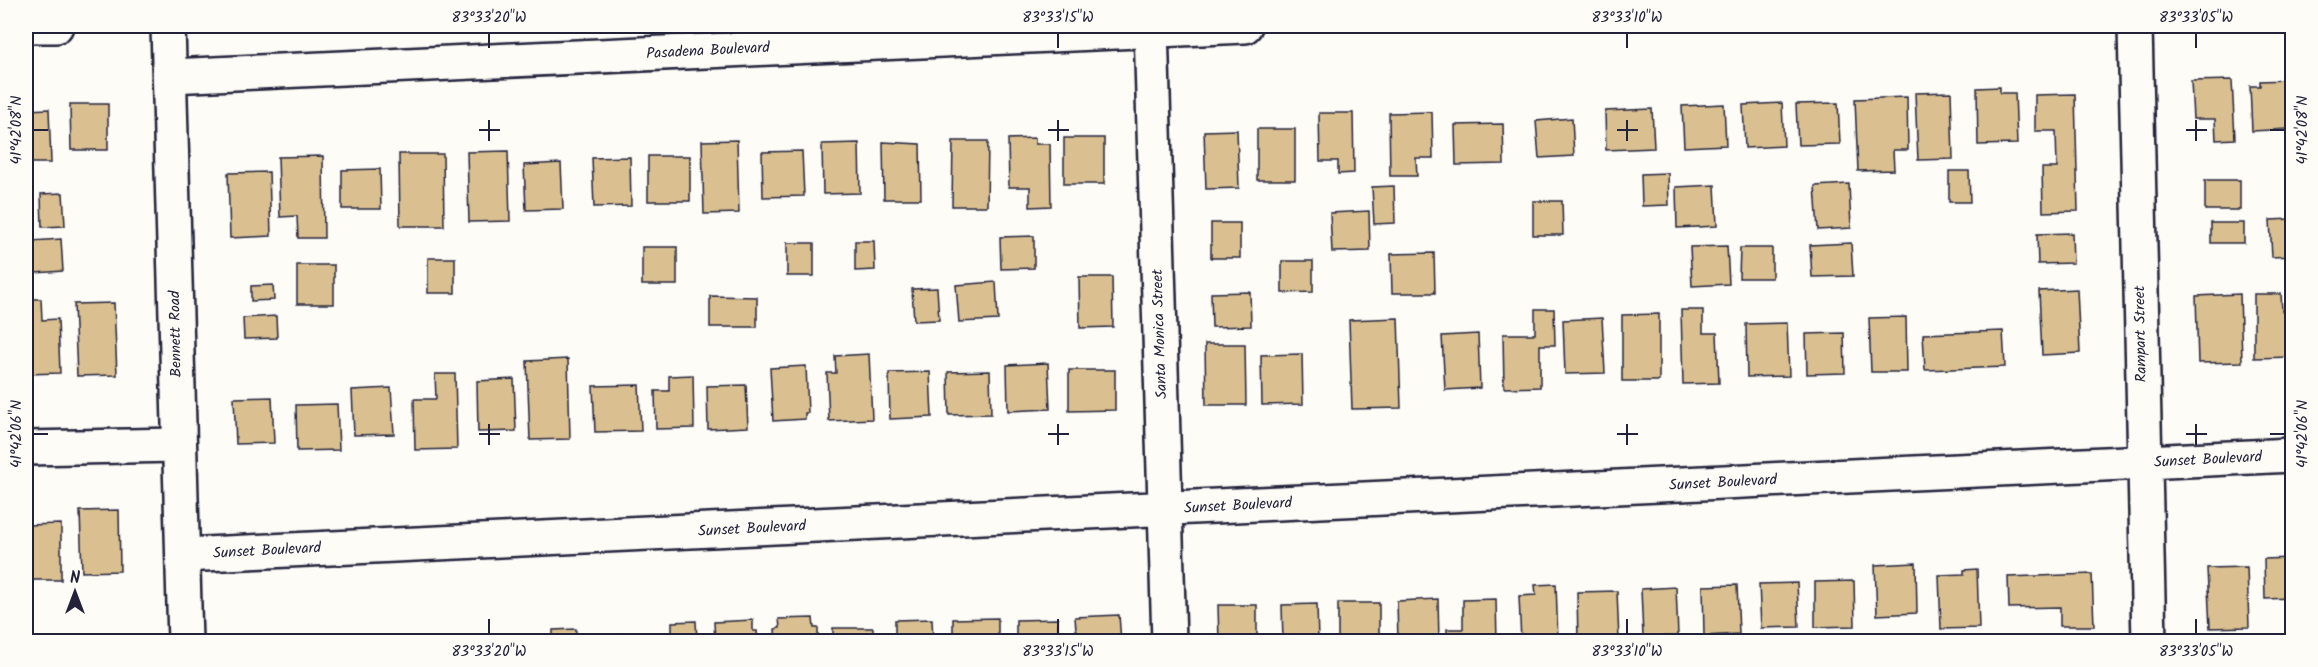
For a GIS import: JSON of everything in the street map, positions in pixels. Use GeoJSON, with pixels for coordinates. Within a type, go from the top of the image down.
{"type":"FeatureCollection","features":[{"type":"Feature","properties":{"kind":"street"},"geometry":{"type":"LineString","coordinates":[[26,26],[56,26]]}},
{"type":"Feature","properties":{"kind":"street","name":"Bennett Road"},"geometry":{"type":"LineString","coordinates":[[168,26],[185,642]]}},
{"type":"Feature","properties":{"kind":"street","name":"Pasadena Boulevard"},"geometry":{"type":"LineString","coordinates":[[170,76],[1151,28],[1245,26]]}},
{"type":"Feature","properties":{"kind":"street","name":"Rampart Street"},"geometry":{"type":"LineString","coordinates":[[2135,26],[2149,642]]}},
{"type":"Feature","properties":{"kind":"street","name":"Santa Monica Street"},"geometry":{"type":"LineString","coordinates":[[1151,28],[1169,642]]}},
{"type":"Feature","properties":{"kind":"street"},"geometry":{"type":"LineString","coordinates":[[26,448],[178,445]]}},
{"type":"Feature","properties":{"kind":"street","name":"Sunset Boulevard"},"geometry":{"type":"LineString","coordinates":[[183,555],[2292,455]]}},
{"type":"Feature","properties":{"kind":"building"},"geometry":{"type":"Polygon","coordinates":[[[2232,80],[2235,139],[2216,140],[2215,119],[2193,119],[2191,81],[2232,80]]]}},
{"type":"Feature","properties":{"kind":"building"},"geometry":{"type":"Polygon","coordinates":[[[2287,80],[2289,129],[2252,131],[2250,86],[2260,86],[2260,81],[2287,80]]]}},
{"type":"Feature","properties":{"kind":"building"},"geometry":{"type":"Polygon","coordinates":[[[2000,87],[2000,93],[2015,93],[2017,144],[1978,145],[1977,88],[2000,87]]]}},
{"type":"Feature","properties":{"kind":"building"},"geometry":{"type":"Polygon","coordinates":[[[1951,92],[1953,159],[1918,160],[1915,93],[1951,92]]]}},
{"type":"Feature","properties":{"kind":"building"},"geometry":{"type":"Polygon","coordinates":[[[2075,94],[2078,211],[2043,212],[2042,168],[2057,168],[2056,131],[2035,131],[2035,95],[2075,94]]]}},
{"type":"Feature","properties":{"kind":"building"},"geometry":{"type":"Polygon","coordinates":[[[1907,97],[1908,150],[1893,150],[1894,170],[1858,171],[1855,99],[1907,97]]]}},
{"type":"Feature","properties":{"kind":"building"},"geometry":{"type":"Polygon","coordinates":[[[1782,103],[1784,146],[1745,148],[1743,105],[1782,103]]]}},
{"type":"Feature","properties":{"kind":"building"},"geometry":{"type":"Polygon","coordinates":[[[1838,103],[1840,144],[1798,145],[1796,104],[1838,103]]]}},
{"type":"Feature","properties":{"kind":"building"},"geometry":{"type":"Polygon","coordinates":[[[70,104],[108,104],[108,150],[71,150],[70,104]]]}},
{"type":"Feature","properties":{"kind":"building"},"geometry":{"type":"Polygon","coordinates":[[[1724,104],[1726,145],[1684,147],[1682,106],[1724,104]]]}},
{"type":"Feature","properties":{"kind":"building"},"geometry":{"type":"Polygon","coordinates":[[[49,109],[51,163],[26,163],[26,110],[49,109]]]}},
{"type":"Feature","properties":{"kind":"building"},"geometry":{"type":"Polygon","coordinates":[[[1652,109],[1654,148],[1606,150],[1605,111],[1652,109]]]}},
{"type":"Feature","properties":{"kind":"building"},"geometry":{"type":"Polygon","coordinates":[[[1432,112],[1433,158],[1416,158],[1417,176],[1390,176],[1389,113],[1432,112]]]}},
{"type":"Feature","properties":{"kind":"building"},"geometry":{"type":"Polygon","coordinates":[[[1319,113],[1353,113],[1354,173],[1338,174],[1338,161],[1320,161],[1319,113]]]}},
{"type":"Feature","properties":{"kind":"building"},"geometry":{"type":"Polygon","coordinates":[[[1572,118],[1574,156],[1539,158],[1536,121],[1572,118]]]}},
{"type":"Feature","properties":{"kind":"building"},"geometry":{"type":"Polygon","coordinates":[[[1503,124],[1504,164],[1456,165],[1455,125],[1503,124]]]}},
{"type":"Feature","properties":{"kind":"building"},"geometry":{"type":"Polygon","coordinates":[[[1257,129],[1295,129],[1295,180],[1257,180],[1257,129]]]}},
{"type":"Feature","properties":{"kind":"building"},"geometry":{"type":"Polygon","coordinates":[[[1237,130],[1239,188],[1206,189],[1204,131],[1237,130]]]}},
{"type":"Feature","properties":{"kind":"building"},"geometry":{"type":"Polygon","coordinates":[[[1035,138],[1035,144],[1050,144],[1051,206],[1030,207],[1030,187],[1009,187],[1008,139],[1035,138]]]}},
{"type":"Feature","properties":{"kind":"building"},"geometry":{"type":"Polygon","coordinates":[[[1064,138],[1104,138],[1104,184],[1064,184],[1064,138]]]}},
{"type":"Feature","properties":{"kind":"building"},"geometry":{"type":"Polygon","coordinates":[[[737,140],[739,213],[704,214],[702,141],[737,140]]]}},
{"type":"Feature","properties":{"kind":"building"},"geometry":{"type":"Polygon","coordinates":[[[953,141],[988,141],[987,206],[952,206],[953,141]]]}},
{"type":"Feature","properties":{"kind":"building"},"geometry":{"type":"Polygon","coordinates":[[[883,142],[920,144],[921,199],[884,199],[883,142]]]}},
{"type":"Feature","properties":{"kind":"building"},"geometry":{"type":"Polygon","coordinates":[[[859,143],[860,193],[823,194],[822,144],[859,143]]]}},
{"type":"Feature","properties":{"kind":"building"},"geometry":{"type":"Polygon","coordinates":[[[508,151],[510,221],[469,222],[467,152],[508,151]]]}},
{"type":"Feature","properties":{"kind":"building"},"geometry":{"type":"Polygon","coordinates":[[[802,151],[804,196],[763,197],[762,152],[802,151]]]}},
{"type":"Feature","properties":{"kind":"building"},"geometry":{"type":"Polygon","coordinates":[[[399,154],[443,154],[444,226],[400,226],[399,154]]]}},
{"type":"Feature","properties":{"kind":"building"},"geometry":{"type":"Polygon","coordinates":[[[323,156],[324,238],[298,238],[297,216],[280,217],[278,157],[323,156]]]}},
{"type":"Feature","properties":{"kind":"building"},"geometry":{"type":"Polygon","coordinates":[[[648,156],[690,156],[690,201],[648,201],[648,156]]]}},
{"type":"Feature","properties":{"kind":"building"},"geometry":{"type":"Polygon","coordinates":[[[630,157],[631,206],[594,207],[592,158],[630,157]]]}},
{"type":"Feature","properties":{"kind":"building"},"geometry":{"type":"Polygon","coordinates":[[[561,163],[563,209],[526,210],[524,165],[561,163]]]}},
{"type":"Feature","properties":{"kind":"building"},"geometry":{"type":"Polygon","coordinates":[[[380,169],[381,209],[342,209],[342,170],[380,169]]]}},
{"type":"Feature","properties":{"kind":"building"},"geometry":{"type":"Polygon","coordinates":[[[1949,171],[1969,171],[1970,202],[1949,202],[1949,171]]]}},
{"type":"Feature","properties":{"kind":"building"},"geometry":{"type":"Polygon","coordinates":[[[269,172],[271,236],[230,238],[228,173],[269,172]]]}},
{"type":"Feature","properties":{"kind":"building"},"geometry":{"type":"Polygon","coordinates":[[[1668,173],[1669,205],[1642,206],[1641,174],[1668,173]]]}},
{"type":"Feature","properties":{"kind":"building"},"geometry":{"type":"Polygon","coordinates":[[[2205,180],[2240,180],[2240,210],[2205,210],[2205,180]]]}},
{"type":"Feature","properties":{"kind":"building"},"geometry":{"type":"Polygon","coordinates":[[[1849,184],[1851,228],[1818,230],[1815,186],[1849,184]]]}},
{"type":"Feature","properties":{"kind":"building"},"geometry":{"type":"Polygon","coordinates":[[[1715,185],[1717,226],[1677,228],[1676,187],[1715,185]]]}},
{"type":"Feature","properties":{"kind":"building"},"geometry":{"type":"Polygon","coordinates":[[[1394,186],[1395,223],[1374,224],[1372,187],[1394,186]]]}},
{"type":"Feature","properties":{"kind":"building"},"geometry":{"type":"Polygon","coordinates":[[[63,193],[65,226],[42,227],[41,194],[63,193]]]}},
{"type":"Feature","properties":{"kind":"building"},"geometry":{"type":"Polygon","coordinates":[[[1533,201],[1562,201],[1563,235],[1533,235],[1533,201]]]}},
{"type":"Feature","properties":{"kind":"building"},"geometry":{"type":"Polygon","coordinates":[[[1369,211],[1370,251],[1332,252],[1330,213],[1369,211]]]}},
{"type":"Feature","properties":{"kind":"building"},"geometry":{"type":"Polygon","coordinates":[[[2292,219],[2292,256],[2272,257],[2270,220],[2292,219]]]}},
{"type":"Feature","properties":{"kind":"building"},"geometry":{"type":"Polygon","coordinates":[[[1211,223],[1240,223],[1240,258],[1211,258],[1211,223]]]}},
{"type":"Feature","properties":{"kind":"building"},"geometry":{"type":"Polygon","coordinates":[[[2211,223],[2244,223],[2244,243],[2211,243],[2211,223]]]}},
{"type":"Feature","properties":{"kind":"building"},"geometry":{"type":"Polygon","coordinates":[[[2072,233],[2073,263],[2038,264],[2037,234],[2072,233]]]}},
{"type":"Feature","properties":{"kind":"building"},"geometry":{"type":"Polygon","coordinates":[[[1034,236],[1034,268],[1001,269],[1000,237],[1034,236]]]}},
{"type":"Feature","properties":{"kind":"building"},"geometry":{"type":"Polygon","coordinates":[[[61,239],[63,271],[35,273],[33,241],[61,239]]]}},
{"type":"Feature","properties":{"kind":"building"},"geometry":{"type":"Polygon","coordinates":[[[855,241],[874,241],[875,270],[855,271],[855,241]]]}},
{"type":"Feature","properties":{"kind":"building"},"geometry":{"type":"Polygon","coordinates":[[[787,243],[814,243],[814,276],[787,276],[787,243]]]}},
{"type":"Feature","properties":{"kind":"building"},"geometry":{"type":"Polygon","coordinates":[[[1851,243],[1853,276],[1812,277],[1810,245],[1851,243]]]}},
{"type":"Feature","properties":{"kind":"building"},"geometry":{"type":"Polygon","coordinates":[[[1727,246],[1729,284],[1692,286],[1690,247],[1727,246]]]}},
{"type":"Feature","properties":{"kind":"building"},"geometry":{"type":"Polygon","coordinates":[[[642,247],[677,247],[677,285],[642,285],[642,247]]]}},
{"type":"Feature","properties":{"kind":"building"},"geometry":{"type":"Polygon","coordinates":[[[1740,248],[1772,248],[1772,278],[1739,278],[1740,248]]]}},
{"type":"Feature","properties":{"kind":"building"},"geometry":{"type":"Polygon","coordinates":[[[1434,253],[1435,293],[1392,293],[1391,254],[1434,253]]]}},
{"type":"Feature","properties":{"kind":"building"},"geometry":{"type":"Polygon","coordinates":[[[428,258],[455,258],[455,293],[428,293],[428,258]]]}},
{"type":"Feature","properties":{"kind":"building"},"geometry":{"type":"Polygon","coordinates":[[[1282,261],[1313,261],[1313,292],[1282,293],[1282,261]]]}},
{"type":"Feature","properties":{"kind":"building"},"geometry":{"type":"Polygon","coordinates":[[[297,265],[334,265],[334,304],[297,304],[297,265]]]}},
{"type":"Feature","properties":{"kind":"building"},"geometry":{"type":"Polygon","coordinates":[[[1079,277],[1112,277],[1113,327],[1080,328],[1079,277]]]}},
{"type":"Feature","properties":{"kind":"building"},"geometry":{"type":"Polygon","coordinates":[[[996,282],[998,320],[959,322],[956,285],[996,282]]]}},
{"type":"Feature","properties":{"kind":"building"},"geometry":{"type":"Polygon","coordinates":[[[273,285],[274,300],[251,301],[251,286],[273,285]]]}},
{"type":"Feature","properties":{"kind":"building"},"geometry":{"type":"Polygon","coordinates":[[[937,288],[939,320],[914,321],[912,289],[937,288]]]}},
{"type":"Feature","properties":{"kind":"building"},"geometry":{"type":"Polygon","coordinates":[[[2077,289],[2080,353],[2042,355],[2039,291],[2077,289]]]}},
{"type":"Feature","properties":{"kind":"building"},"geometry":{"type":"Polygon","coordinates":[[[1250,292],[1251,326],[1212,327],[1211,293],[1250,292]]]}},
{"type":"Feature","properties":{"kind":"building"},"geometry":{"type":"Polygon","coordinates":[[[2240,294],[2242,362],[2198,363],[2196,296],[2240,294]]]}},
{"type":"Feature","properties":{"kind":"building"},"geometry":{"type":"Polygon","coordinates":[[[2254,294],[2281,294],[2282,311],[2292,311],[2292,357],[2254,358],[2254,294]]]}},
{"type":"Feature","properties":{"kind":"building"},"geometry":{"type":"Polygon","coordinates":[[[710,296],[757,297],[757,327],[710,327],[710,296]]]}},
{"type":"Feature","properties":{"kind":"building"},"geometry":{"type":"Polygon","coordinates":[[[26,299],[41,299],[42,320],[58,319],[60,373],[26,374],[26,299]]]}},
{"type":"Feature","properties":{"kind":"building"},"geometry":{"type":"Polygon","coordinates":[[[114,303],[117,375],[77,376],[74,304],[114,303]]]}},
{"type":"Feature","properties":{"kind":"building"},"geometry":{"type":"Polygon","coordinates":[[[1535,309],[1554,309],[1555,345],[1540,345],[1540,387],[1504,388],[1503,334],[1535,334],[1535,309]]]}},
{"type":"Feature","properties":{"kind":"building"},"geometry":{"type":"Polygon","coordinates":[[[1681,310],[1703,310],[1703,333],[1717,333],[1719,383],[1683,384],[1681,310]]]}},
{"type":"Feature","properties":{"kind":"building"},"geometry":{"type":"Polygon","coordinates":[[[1659,314],[1659,381],[1622,381],[1622,315],[1659,314]]]}},
{"type":"Feature","properties":{"kind":"building"},"geometry":{"type":"Polygon","coordinates":[[[276,316],[277,338],[244,339],[243,318],[276,316]]]}},
{"type":"Feature","properties":{"kind":"building"},"geometry":{"type":"Polygon","coordinates":[[[1906,317],[1907,372],[1871,372],[1869,318],[1906,317]]]}},
{"type":"Feature","properties":{"kind":"building"},"geometry":{"type":"Polygon","coordinates":[[[1398,318],[1401,408],[1352,409],[1349,320],[1398,318]]]}},
{"type":"Feature","properties":{"kind":"building"},"geometry":{"type":"Polygon","coordinates":[[[1602,318],[1605,373],[1565,374],[1563,320],[1602,318]]]}},
{"type":"Feature","properties":{"kind":"building"},"geometry":{"type":"Polygon","coordinates":[[[1787,323],[1789,376],[1747,377],[1746,324],[1787,323]]]}},
{"type":"Feature","properties":{"kind":"building"},"geometry":{"type":"Polygon","coordinates":[[[2003,331],[2005,367],[1925,370],[1923,334],[2003,331]]]}},
{"type":"Feature","properties":{"kind":"building"},"geometry":{"type":"Polygon","coordinates":[[[1844,333],[1845,373],[1807,374],[1806,334],[1844,333]]]}},
{"type":"Feature","properties":{"kind":"building"},"geometry":{"type":"Polygon","coordinates":[[[1478,334],[1480,388],[1445,390],[1442,336],[1478,334]]]}},
{"type":"Feature","properties":{"kind":"building"},"geometry":{"type":"Polygon","coordinates":[[[1205,344],[1245,344],[1246,405],[1206,405],[1205,344]]]}},
{"type":"Feature","properties":{"kind":"building"},"geometry":{"type":"Polygon","coordinates":[[[869,354],[872,419],[829,421],[827,373],[836,373],[835,356],[869,354]]]}},
{"type":"Feature","properties":{"kind":"building"},"geometry":{"type":"Polygon","coordinates":[[[1302,354],[1303,404],[1262,405],[1261,355],[1302,354]]]}},
{"type":"Feature","properties":{"kind":"building"},"geometry":{"type":"Polygon","coordinates":[[[568,359],[570,439],[530,440],[527,361],[568,359]]]}},
{"type":"Feature","properties":{"kind":"building"},"geometry":{"type":"Polygon","coordinates":[[[1048,363],[1050,409],[1008,411],[1007,365],[1048,363]]]}},
{"type":"Feature","properties":{"kind":"building"},"geometry":{"type":"Polygon","coordinates":[[[806,366],[808,413],[805,413],[805,419],[773,421],[770,368],[806,366]]]}},
{"type":"Feature","properties":{"kind":"building"},"geometry":{"type":"Polygon","coordinates":[[[1069,370],[1115,370],[1115,410],[1069,411],[1069,370]]]}},
{"type":"Feature","properties":{"kind":"building"},"geometry":{"type":"Polygon","coordinates":[[[990,371],[991,414],[949,415],[948,372],[990,371]]]}},
{"type":"Feature","properties":{"kind":"building"},"geometry":{"type":"Polygon","coordinates":[[[930,372],[932,417],[890,419],[889,373],[930,372]]]}},
{"type":"Feature","properties":{"kind":"building"},"geometry":{"type":"Polygon","coordinates":[[[435,374],[455,374],[457,449],[415,450],[414,399],[436,399],[435,374]]]}},
{"type":"Feature","properties":{"kind":"building"},"geometry":{"type":"Polygon","coordinates":[[[693,375],[694,428],[656,429],[655,391],[669,391],[669,376],[693,375]]]}},
{"type":"Feature","properties":{"kind":"building"},"geometry":{"type":"Polygon","coordinates":[[[514,379],[516,431],[478,432],[477,381],[514,379]]]}},
{"type":"Feature","properties":{"kind":"building"},"geometry":{"type":"Polygon","coordinates":[[[639,385],[641,431],[595,432],[593,386],[639,385]]]}},
{"type":"Feature","properties":{"kind":"building"},"geometry":{"type":"Polygon","coordinates":[[[746,385],[748,427],[708,429],[707,386],[746,385]]]}},
{"type":"Feature","properties":{"kind":"building"},"geometry":{"type":"Polygon","coordinates":[[[391,388],[394,434],[354,435],[352,390],[391,388]]]}},
{"type":"Feature","properties":{"kind":"building"},"geometry":{"type":"Polygon","coordinates":[[[272,397],[274,443],[236,444],[234,398],[272,397]]]}},
{"type":"Feature","properties":{"kind":"building"},"geometry":{"type":"Polygon","coordinates":[[[337,404],[339,450],[297,451],[296,405],[337,404]]]}},
{"type":"Feature","properties":{"kind":"building"},"geometry":{"type":"Polygon","coordinates":[[[119,510],[120,571],[82,572],[80,511],[119,510]]]}},
{"type":"Feature","properties":{"kind":"building"},"geometry":{"type":"Polygon","coordinates":[[[61,524],[61,580],[26,580],[26,525],[61,524]]]}},
{"type":"Feature","properties":{"kind":"building"},"geometry":{"type":"Polygon","coordinates":[[[2292,558],[2292,598],[2265,599],[2264,559],[2292,558]]]}},
{"type":"Feature","properties":{"kind":"building"},"geometry":{"type":"Polygon","coordinates":[[[1916,563],[1917,613],[1877,615],[1875,565],[1916,563]]]}},
{"type":"Feature","properties":{"kind":"building"},"geometry":{"type":"Polygon","coordinates":[[[2247,567],[2249,627],[2210,628],[2207,568],[2247,567]]]}},
{"type":"Feature","properties":{"kind":"building"},"geometry":{"type":"Polygon","coordinates":[[[1977,569],[1979,628],[1941,629],[1939,575],[1964,574],[1964,570],[1977,569]]]}},
{"type":"Feature","properties":{"kind":"building"},"geometry":{"type":"Polygon","coordinates":[[[2092,574],[2094,626],[2060,626],[2060,607],[2009,608],[2008,577],[2092,574]]]}},
{"type":"Feature","properties":{"kind":"building"},"geometry":{"type":"Polygon","coordinates":[[[1854,581],[1855,626],[1815,627],[1815,582],[1854,581]]]}},
{"type":"Feature","properties":{"kind":"building"},"geometry":{"type":"Polygon","coordinates":[[[1797,583],[1799,627],[1761,628],[1759,584],[1797,583]]]}},
{"type":"Feature","properties":{"kind":"building"},"geometry":{"type":"Polygon","coordinates":[[[1556,584],[1558,641],[1521,642],[1519,596],[1536,595],[1535,585],[1556,584]]]}},
{"type":"Feature","properties":{"kind":"building"},"geometry":{"type":"Polygon","coordinates":[[[1737,585],[1739,634],[1704,636],[1703,586],[1737,585]]]}},
{"type":"Feature","properties":{"kind":"building"},"geometry":{"type":"Polygon","coordinates":[[[1676,587],[1678,636],[1643,637],[1641,589],[1676,587]]]}},
{"type":"Feature","properties":{"kind":"building"},"geometry":{"type":"Polygon","coordinates":[[[1617,591],[1619,641],[1578,642],[1577,592],[1617,591]]]}},
{"type":"Feature","properties":{"kind":"building"},"geometry":{"type":"Polygon","coordinates":[[[1438,599],[1439,642],[1398,642],[1397,601],[1438,599]]]}},
{"type":"Feature","properties":{"kind":"building"},"geometry":{"type":"Polygon","coordinates":[[[1496,599],[1497,642],[1447,642],[1447,629],[1463,629],[1463,600],[1496,599]]]}},
{"type":"Feature","properties":{"kind":"building"},"geometry":{"type":"Polygon","coordinates":[[[1338,603],[1379,603],[1379,642],[1338,642],[1338,603]]]}},
{"type":"Feature","properties":{"kind":"building"},"geometry":{"type":"Polygon","coordinates":[[[1317,604],[1318,642],[1283,642],[1282,605],[1317,604]]]}},
{"type":"Feature","properties":{"kind":"building"},"geometry":{"type":"Polygon","coordinates":[[[1218,605],[1257,605],[1257,642],[1219,642],[1218,605]]]}},
{"type":"Feature","properties":{"kind":"building"},"geometry":{"type":"Polygon","coordinates":[[[1119,615],[1121,642],[1077,642],[1075,617],[1119,615]]]}},
{"type":"Feature","properties":{"kind":"building"},"geometry":{"type":"Polygon","coordinates":[[[813,618],[814,628],[818,628],[818,642],[776,642],[775,629],[780,628],[779,619],[813,618]]]}},
{"type":"Feature","properties":{"kind":"building"},"geometry":{"type":"Polygon","coordinates":[[[998,618],[998,642],[953,642],[953,619],[998,618]]]}},
{"type":"Feature","properties":{"kind":"building"},"geometry":{"type":"Polygon","coordinates":[[[932,619],[933,642],[895,642],[895,620],[932,619]]]}},
{"type":"Feature","properties":{"kind":"building"},"geometry":{"type":"Polygon","coordinates":[[[1058,619],[1058,642],[1016,642],[1016,620],[1058,619]]]}},
{"type":"Feature","properties":{"kind":"building"},"geometry":{"type":"Polygon","coordinates":[[[753,620],[753,631],[757,631],[758,642],[715,642],[714,622],[753,620]]]}},
{"type":"Feature","properties":{"kind":"building"},"geometry":{"type":"Polygon","coordinates":[[[696,621],[697,642],[652,642],[652,633],[672,633],[672,622],[696,621]]]}},
{"type":"Feature","properties":{"kind":"building"},"geometry":{"type":"Polygon","coordinates":[[[833,628],[873,628],[873,642],[833,642],[833,628]]]}},
{"type":"Feature","properties":{"kind":"building"},"geometry":{"type":"Polygon","coordinates":[[[576,629],[576,642],[536,642],[553,641],[553,630],[576,629]]]}},
{"type":"Feature","properties":{"kind":"building"},"geometry":{"type":"Polygon","coordinates":[[[632,634],[633,642],[596,642],[596,636],[632,634]]]}},
{"type":"Feature","properties":{"kind":"building"},"geometry":{"type":"Polygon","coordinates":[[[512,636],[512,642],[493,642],[492,637],[512,636]]]}}]}
